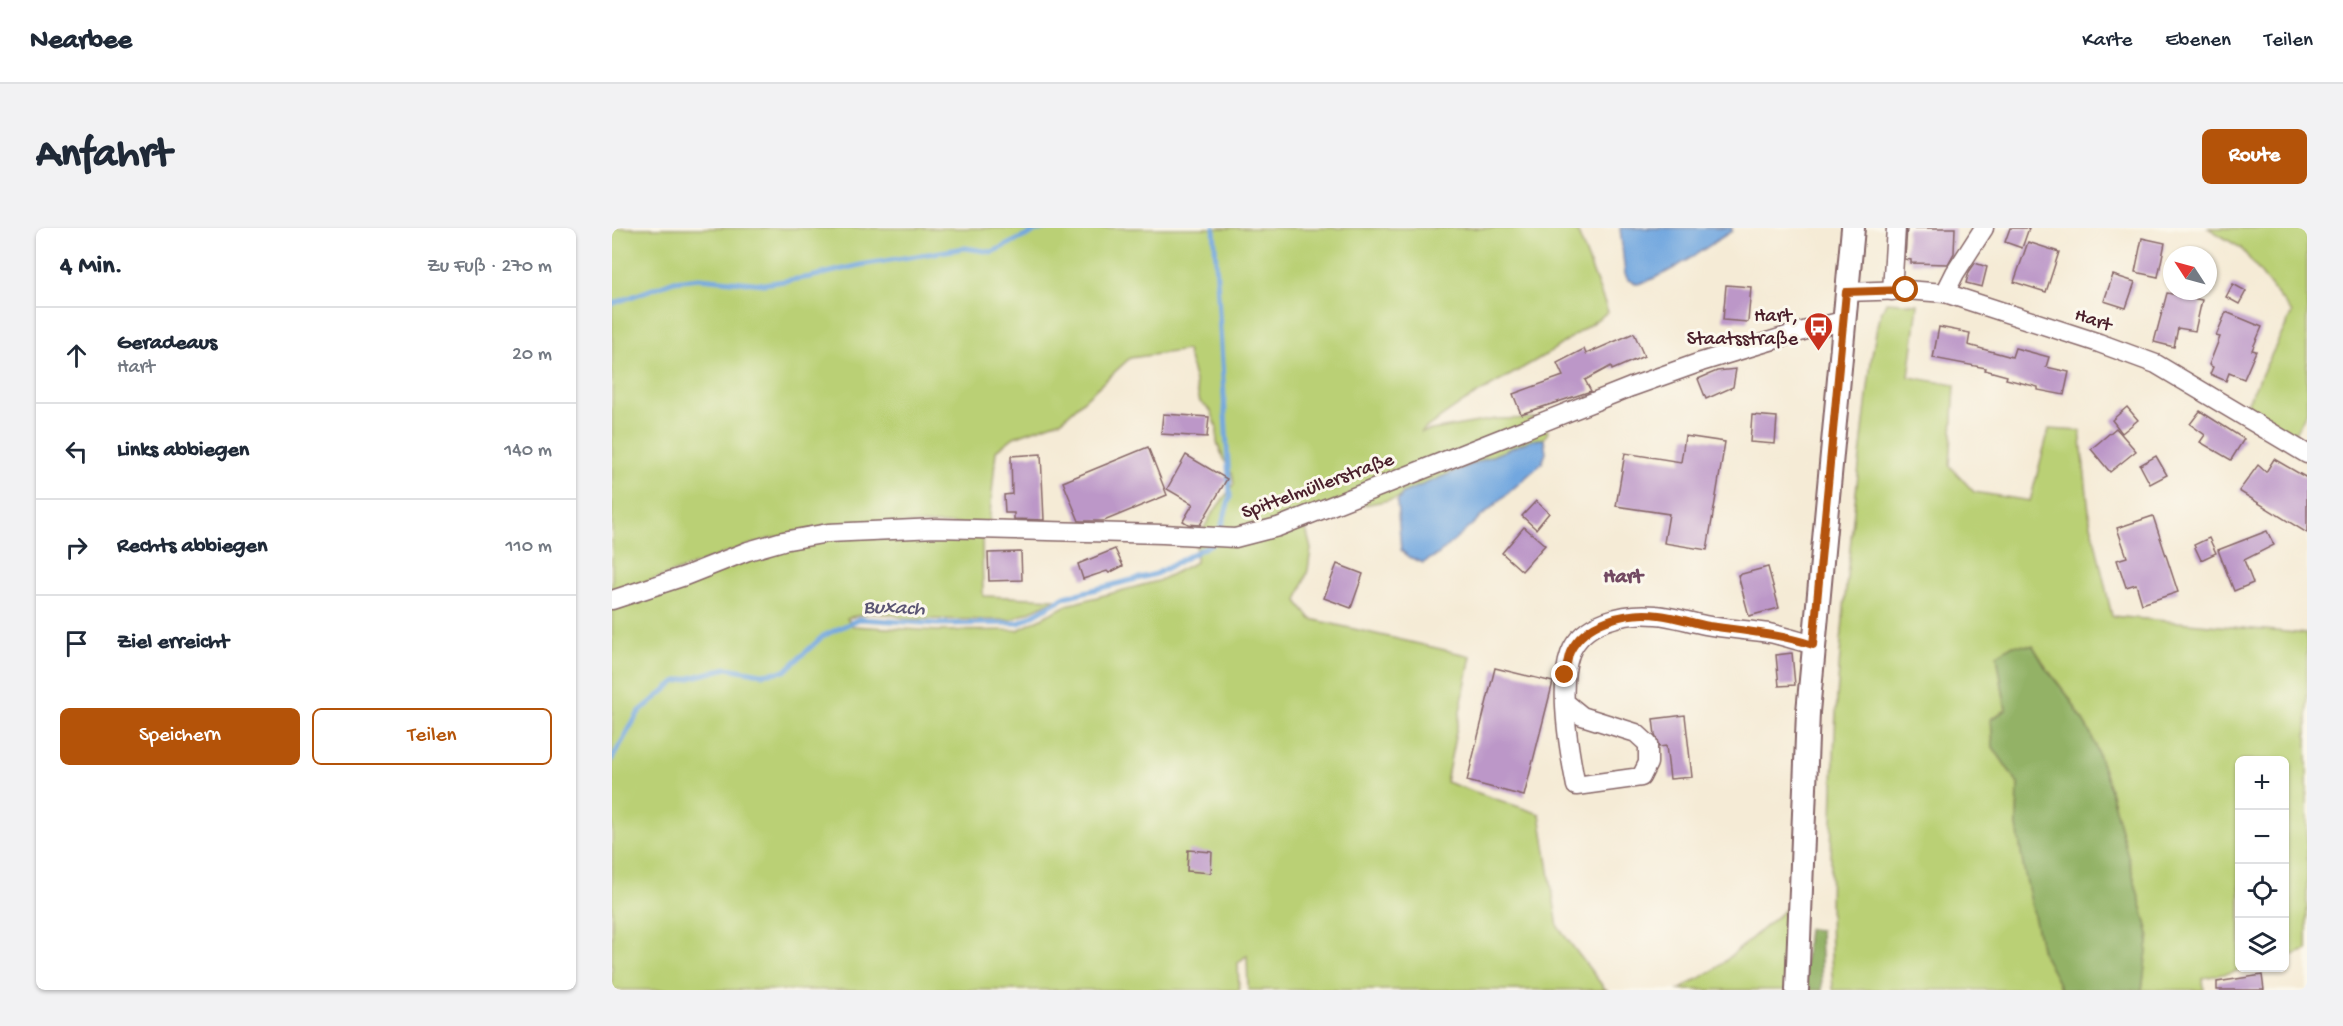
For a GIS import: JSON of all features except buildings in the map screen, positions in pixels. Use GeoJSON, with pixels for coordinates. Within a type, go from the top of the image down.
{"type":"FeatureCollection","features":[{"type":"Feature","properties":{"kind":"main road"},"geometry":{"type":"LineString","coordinates":[[1797,990],[1804,800],[1813,645],[1853,228]]}},
{"type":"Feature","properties":{"kind":"street"},"geometry":{"type":"LineString","coordinates":[[1892,291],[1896,228]]}},
{"type":"Feature","properties":{"kind":"street"},"geometry":{"type":"LineString","coordinates":[[1945,293],[1954,273],[1984,228]]}},
{"type":"Feature","properties":{"kind":"street","name":"Hart"},"geometry":{"type":"LineString","coordinates":[[1846,292],[1945,293],[2156,364],[2307,454]]}},
{"type":"Feature","properties":{"kind":"street","name":"Spittelmüllerstraße"},"geometry":{"type":"LineString","coordinates":[[612,600],[685,576],[748,551],[783,541],[828,533],[936,528],[1235,538],[1278,527],[1631,387],[1712,359],[1843,321]]}},
{"type":"Feature","properties":{"kind":"street"},"geometry":{"type":"LineString","coordinates":[[1566,703],[1582,716],[1635,733],[1648,744],[1648,763],[1641,777],[1576,786],[1569,747],[1566,703],[1565,675],[1570,652],[1586,632],[1604,621],[1633,614],[1658,615],[1706,626],[1769,633],[1813,645]]}},
{"type":"Feature","properties":{"kind":"green space"},"geometry":{"type":"Polygon","coordinates":[[[612,228],[1576,228],[1608,312],[1547,354],[1465,401],[1420,432],[1496,419],[1541,418],[1548,432],[1544,439],[1531,440],[1403,493],[1399,498],[1359,506],[1305,525],[1311,549],[1308,570],[1297,601],[1311,619],[1471,656],[1446,782],[1540,814],[1558,927],[1608,990],[1248,990],[1247,955],[1238,963],[1239,990],[612,990],[612,607],[634,601],[762,552],[809,541],[884,535],[984,535],[982,538],[983,596],[1057,599],[1011,620],[907,619],[890,614],[870,613],[847,618],[853,626],[938,631],[1018,630],[1067,605],[1158,581],[1196,562],[1196,542],[1212,514],[1234,484],[1232,474],[1217,442],[1217,427],[1211,411],[1200,402],[1187,350],[1130,358],[1062,420],[1014,437],[996,451],[989,525],[887,524],[810,530],[741,548],[612,593],[612,228]]]}},
{"type":"Feature","properties":{"kind":"green space"},"geometry":{"type":"Polygon","coordinates":[[[2208,228],[2307,228],[2307,411],[2293,438],[2245,408],[2292,313],[2241,248],[2208,228]]]}},
{"type":"Feature","properties":{"kind":"green space"},"geometry":{"type":"Polygon","coordinates":[[[1886,302],[1918,304],[1909,377],[1955,385],[1950,466],[1974,492],[2030,501],[2049,429],[2080,431],[2090,520],[2112,616],[2307,634],[2307,950],[2289,957],[2289,756],[2235,756],[2235,972],[2203,978],[2204,990],[2142,990],[2149,934],[2108,783],[2091,734],[2033,646],[1997,655],[2006,710],[1991,719],[1993,747],[2018,783],[2017,826],[2042,952],[2062,990],[1833,990],[1830,890],[1838,683],[1847,576],[1871,361],[1878,321],[1886,302]]]}},
{"type":"Feature","properties":{"kind":"green space"},"geometry":{"type":"Polygon","coordinates":[[[2013,645],[2033,646],[2091,734],[2108,783],[2149,934],[2142,990],[2062,990],[2042,952],[2017,826],[2018,784],[1993,747],[1991,719],[2006,710],[1997,655],[2013,645]]]}},
{"type":"Feature","properties":{"kind":"green space"},"geometry":{"type":"Polygon","coordinates":[[[1788,907],[1788,990],[1679,990],[1717,968],[1788,907]]]}},
{"type":"Feature","properties":{"kind":"green space"},"geometry":{"type":"Polygon","coordinates":[[[1808,929],[1820,930],[1822,990],[1802,990],[1808,929]]]}},
{"type":"Feature","properties":{"kind":"water"},"geometry":{"type":"Polygon","coordinates":[[[1620,228],[1732,228],[1732,231],[1675,268],[1638,284],[1628,280],[1625,274],[1620,228]]]}},
{"type":"Feature","properties":{"kind":"water"},"geometry":{"type":"Polygon","coordinates":[[[1544,439],[1546,453],[1542,463],[1439,554],[1423,563],[1409,557],[1401,550],[1397,502],[1403,493],[1531,440],[1544,439]]]}},
{"type":"Feature","properties":{"kind":"waterway","name":"Buxach"},"geometry":{"type":"LineString","coordinates":[[612,304],[674,281],[699,278],[764,284],[965,248],[992,252],[1036,231],[1049,228]]}},
{"type":"Feature","properties":{"kind":"waterway","name":"Buxach"},"geometry":{"type":"LineString","coordinates":[[1214,228],[1230,497],[1220,531]]}},
{"type":"Feature","properties":{"kind":"waterway","name":"Buxach"},"geometry":{"type":"LineString","coordinates":[[612,759],[639,712],[675,682],[727,668],[762,674],[785,671],[823,636],[859,619],[937,624],[1019,623],[1065,597],[1156,574],[1213,543]]}},
{"type":"Feature","properties":{"kind":"place","name":"Hart, Staatsstraße"},"geometry":{"type":"Point","coordinates":[1819,352]}},
{"type":"Feature","properties":{"kind":"district","name":"Hart"},"geometry":{"type":"Point","coordinates":[1623,575]}},
{"type":"Feature","properties":{"kind":"route"},"geometry":{"type":"LineString","coordinates":[[1565,675],[1570,652],[1586,632],[1604,621],[1633,614],[1658,615],[1706,626],[1769,633],[1813,645],[1846,292],[1906,290]]}}]}
